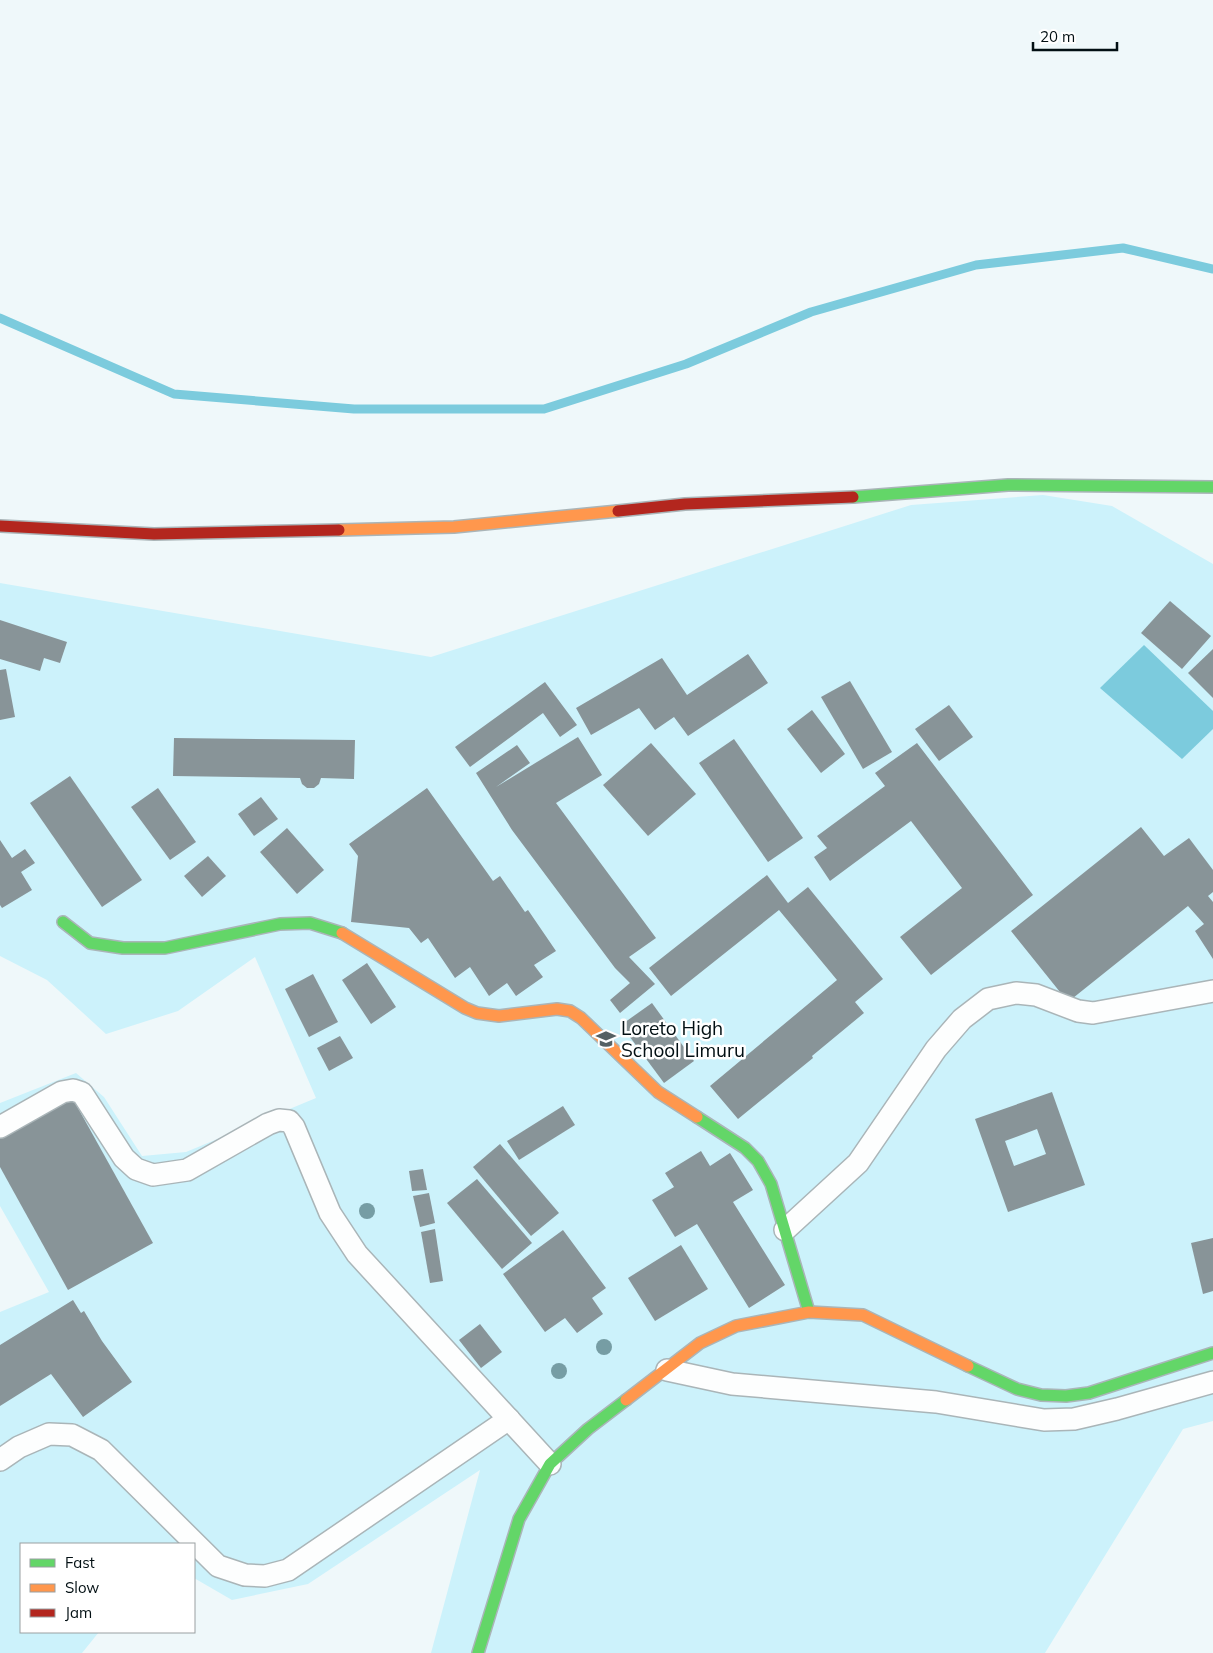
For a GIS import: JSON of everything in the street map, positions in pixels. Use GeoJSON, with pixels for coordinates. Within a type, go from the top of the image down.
{"type":"FeatureCollection","features":[{"type":"Feature","properties":{"kind":"street"},"geometry":{"type":"LineString","coordinates":[[0,526],[154,534],[434,527],[685,504],[826,499],[1008,485],[1213,487]]}},
{"type":"Feature","properties":{"kind":"street"},"geometry":{"type":"LineString","coordinates":[[63,922],[90,944],[124,948],[165,948],[280,924],[310,923],[338,931],[465,1008],[477,1013],[499,1016],[557,1009],[570,1012],[581,1018],[658,1092],[745,1148],[758,1161],[771,1184],[809,1312]]}},
{"type":"Feature","properties":{"kind":"street"},"geometry":{"type":"LineString","coordinates":[[785,1230],[858,1163],[936,1049],[962,1019],[988,999],[1016,993],[1036,995],[1078,1012],[1093,1013],[1213,991]]}},
{"type":"Feature","properties":{"kind":"street"},"geometry":{"type":"LineString","coordinates":[[0,1127],[62,1092],[73,1090],[82,1093],[124,1158],[136,1169],[153,1175],[187,1170],[268,1124],[278,1120],[289,1121],[294,1127],[330,1213],[357,1254],[550,1464]]}},
{"type":"Feature","properties":{"kind":"street"},"geometry":{"type":"LineString","coordinates":[[478,1653],[519,1519],[550,1464],[588,1429],[700,1343],[736,1326],[809,1312],[864,1314],[1017,1389],[1041,1395],[1066,1396],[1089,1393],[1213,1352]]}},
{"type":"Feature","properties":{"kind":"street"},"geometry":{"type":"LineString","coordinates":[[667,1370],[732,1384],[936,1402],[1044,1420],[1074,1419],[1213,1382]]}},
{"type":"Feature","properties":{"kind":"street"},"geometry":{"type":"LineString","coordinates":[[195,1543],[218,1566],[245,1575],[264,1576],[288,1570],[509,1419]]}},
{"type":"Feature","properties":{"kind":"street"},"geometry":{"type":"LineString","coordinates":[[0,1460],[19,1447],[49,1434],[72,1435],[101,1450],[195,1543]]}},
{"type":"Feature","properties":{"kind":"shaded area","name":"Loreto High School Limuru"},"geometry":{"type":"Polygon","coordinates":[[[1043,495],[1112,506],[1213,564],[1213,1421],[1183,1429],[1045,1653],[431,1653],[480,1470],[308,1584],[232,1600],[195,1579],[195,1543],[20,1543],[20,1633],[98,1633],[82,1653],[0,1653],[0,1312],[49,1292],[0,1206],[0,1103],[76,1073],[104,1097],[142,1156],[186,1152],[316,1098],[255,957],[178,1011],[106,1034],[47,980],[0,956],[0,583],[431,657],[911,505],[1043,495]]]}},
{"type":"Feature","properties":{"kind":"water"},"geometry":{"type":"Polygon","coordinates":[[[1144,645],[1213,711],[1213,729],[1182,759],[1100,688],[1144,645]]]}},
{"type":"Feature","properties":{"kind":"building"},"geometry":{"type":"Polygon","coordinates":[[[1170,601],[1211,636],[1182,669],[1141,633],[1170,601]]]}},
{"type":"Feature","properties":{"kind":"building"},"geometry":{"type":"Polygon","coordinates":[[[0,620],[67,642],[60,663],[44,658],[40,671],[0,659],[0,620]]]}},
{"type":"Feature","properties":{"kind":"building"},"geometry":{"type":"Polygon","coordinates":[[[1213,649],[1213,698],[1188,673],[1213,649]]]}},
{"type":"Feature","properties":{"kind":"building"},"geometry":{"type":"Polygon","coordinates":[[[748,654],[768,683],[688,736],[674,717],[655,730],[639,708],[591,735],[576,708],[662,658],[687,695],[748,654]]]}},
{"type":"Feature","properties":{"kind":"building"},"geometry":{"type":"Polygon","coordinates":[[[6,669],[15,717],[0,720],[0,670],[6,669]]]}},
{"type":"Feature","properties":{"kind":"building"},"geometry":{"type":"Polygon","coordinates":[[[850,681],[892,752],[863,769],[821,697],[850,681]]]}},
{"type":"Feature","properties":{"kind":"building"},"geometry":{"type":"Polygon","coordinates":[[[545,682],[577,725],[560,737],[543,713],[470,767],[455,747],[545,682]]]}},
{"type":"Feature","properties":{"kind":"building"},"geometry":{"type":"Polygon","coordinates":[[[949,705],[973,737],[939,761],[915,729],[949,705]]]}},
{"type":"Feature","properties":{"kind":"building"},"geometry":{"type":"Polygon","coordinates":[[[812,710],[845,754],[821,773],[787,729],[812,710]]]}},
{"type":"Feature","properties":{"kind":"building"},"geometry":{"type":"Polygon","coordinates":[[[578,737],[602,775],[556,803],[656,938],[629,957],[655,984],[620,1013],[610,1000],[630,983],[615,968],[512,830],[476,773],[517,745],[530,763],[496,787],[578,737]]]}},
{"type":"Feature","properties":{"kind":"building"},"geometry":{"type":"Polygon","coordinates":[[[174,738],[355,740],[354,779],[321,778],[319,784],[314,788],[307,788],[302,784],[300,778],[173,776],[174,738]]]}},
{"type":"Feature","properties":{"kind":"building"},"geometry":{"type":"Polygon","coordinates":[[[734,739],[803,838],[768,862],[699,763],[734,739]]]}},
{"type":"Feature","properties":{"kind":"building"},"geometry":{"type":"Polygon","coordinates":[[[651,743],[696,794],[648,836],[603,785],[651,743]]]}},
{"type":"Feature","properties":{"kind":"building"},"geometry":{"type":"Polygon","coordinates":[[[917,743],[1033,895],[931,975],[900,937],[962,888],[911,821],[830,881],[814,857],[827,848],[817,836],[885,786],[875,773],[917,743]]]}},
{"type":"Feature","properties":{"kind":"building"},"geometry":{"type":"Polygon","coordinates":[[[70,776],[142,880],[102,907],[30,803],[70,776]]]}},
{"type":"Feature","properties":{"kind":"building"},"geometry":{"type":"Polygon","coordinates":[[[158,788],[196,842],[170,860],[131,807],[158,788]]]}},
{"type":"Feature","properties":{"kind":"building"},"geometry":{"type":"Polygon","coordinates":[[[427,788],[493,881],[500,876],[525,912],[528,910],[556,951],[534,965],[543,977],[516,996],[507,983],[489,996],[470,967],[455,978],[428,938],[421,943],[409,928],[351,922],[358,856],[349,844],[427,788]]]}},
{"type":"Feature","properties":{"kind":"building"},"geometry":{"type":"Polygon","coordinates":[[[261,797],[278,819],[254,836],[238,814],[261,797]]]}},
{"type":"Feature","properties":{"kind":"building"},"geometry":{"type":"Polygon","coordinates":[[[1141,827],[1164,856],[1189,838],[1213,870],[1213,892],[1208,896],[1213,902],[1213,959],[1195,931],[1204,924],[1188,906],[1068,1002],[1011,931],[1141,827]]]}},
{"type":"Feature","properties":{"kind":"building"},"geometry":{"type":"Polygon","coordinates":[[[287,828],[324,870],[297,894],[260,852],[287,828]]]}},
{"type":"Feature","properties":{"kind":"building"},"geometry":{"type":"Polygon","coordinates":[[[0,840],[12,858],[25,849],[35,863],[21,872],[32,890],[2,908],[0,905],[0,840]]]}},
{"type":"Feature","properties":{"kind":"building"},"geometry":{"type":"Polygon","coordinates":[[[208,856],[226,876],[202,897],[184,876],[208,856]]]}},
{"type":"Feature","properties":{"kind":"building"},"geometry":{"type":"Polygon","coordinates":[[[767,875],[788,903],[808,887],[883,979],[855,1002],[864,1013],[812,1056],[813,1058],[738,1119],[710,1086],[837,980],[779,910],[671,996],[649,968],[767,875]]]}},
{"type":"Feature","properties":{"kind":"building"},"geometry":{"type":"Polygon","coordinates":[[[367,963],[396,1007],[371,1024],[342,980],[367,963]]]}},
{"type":"Feature","properties":{"kind":"building"},"geometry":{"type":"Polygon","coordinates":[[[313,974],[338,1022],[309,1037],[285,989],[313,974]]]}},
{"type":"Feature","properties":{"kind":"building"},"geometry":{"type":"Polygon","coordinates":[[[652,1003],[694,1061],[664,1083],[621,1025],[652,1003]]]}},
{"type":"Feature","properties":{"kind":"building"},"geometry":{"type":"Polygon","coordinates":[[[340,1036],[353,1058],[329,1071],[317,1048],[340,1036]]]}},
{"type":"Feature","properties":{"kind":"building"},"geometry":{"type":"Polygon","coordinates":[[[1052,1092],[1085,1185],[1008,1212],[975,1119],[1052,1092]],[[1037,1129],[1005,1141],[1014,1166],[1046,1154],[1037,1129]]]}},
{"type":"Feature","properties":{"kind":"building"},"geometry":{"type":"Polygon","coordinates":[[[73,1099],[153,1243],[68,1290],[0,1167],[0,1139],[73,1099]]]}},
{"type":"Feature","properties":{"kind":"building"},"geometry":{"type":"Polygon","coordinates":[[[563,1106],[575,1125],[519,1160],[507,1141],[563,1106]]]}},
{"type":"Feature","properties":{"kind":"building"},"geometry":{"type":"Polygon","coordinates":[[[500,1144],[559,1213],[531,1236],[473,1167],[500,1144]]]}},
{"type":"Feature","properties":{"kind":"building"},"geometry":{"type":"Polygon","coordinates":[[[701,1151],[710,1166],[730,1153],[753,1190],[733,1202],[785,1285],[749,1308],[697,1224],[675,1237],[652,1200],[674,1187],[665,1173],[701,1151]]]}},
{"type":"Feature","properties":{"kind":"building"},"geometry":{"type":"Polygon","coordinates":[[[423,1169],[427,1190],[412,1191],[409,1171],[423,1169]]]}},
{"type":"Feature","properties":{"kind":"building"},"geometry":{"type":"Polygon","coordinates":[[[477,1179],[532,1243],[502,1269],[447,1203],[477,1179]]]}},
{"type":"Feature","properties":{"kind":"building"},"geometry":{"type":"Polygon","coordinates":[[[429,1193],[435,1223],[420,1227],[413,1196],[429,1193]]]}},
{"type":"Feature","properties":{"kind":"building"},"geometry":{"type":"Polygon","coordinates":[[[435,1229],[443,1281],[430,1283],[421,1232],[435,1229]]]}},
{"type":"Feature","properties":{"kind":"building"},"geometry":{"type":"Polygon","coordinates":[[[563,1230],[606,1288],[592,1298],[603,1314],[577,1333],[565,1318],[545,1332],[503,1274],[563,1230]]]}},
{"type":"Feature","properties":{"kind":"building"},"geometry":{"type":"Polygon","coordinates":[[[1213,1238],[1213,1291],[1203,1294],[1191,1243],[1213,1238]]]}},
{"type":"Feature","properties":{"kind":"building"},"geometry":{"type":"Polygon","coordinates":[[[681,1245],[708,1289],[655,1321],[628,1278],[681,1245]]]}},
{"type":"Feature","properties":{"kind":"building"},"geometry":{"type":"Polygon","coordinates":[[[73,1300],[81,1313],[84,1311],[102,1341],[132,1382],[83,1417],[51,1374],[0,1406],[0,1345],[73,1300]]]}},
{"type":"Feature","properties":{"kind":"building"},"geometry":{"type":"Polygon","coordinates":[[[480,1324],[502,1352],[481,1368],[459,1340],[480,1324]]]}},
{"type":"Feature","properties":{"kind":"waterway"},"geometry":{"type":"LineString","coordinates":[[0,318],[174,394],[354,409],[544,409],[686,364],[811,312],[976,265],[1123,248],[1213,269]]}},
{"type":"Feature","properties":{"kind":"traffic: fast"},"geometry":{"type":"LineString","coordinates":[[853,497],[1008,485],[1213,487]]}},
{"type":"Feature","properties":{"kind":"traffic: fast"},"geometry":{"type":"LineString","coordinates":[[63,922],[90,943],[123,948],[165,948],[280,924],[310,923],[342,933]]}},
{"type":"Feature","properties":{"kind":"traffic: fast"},"geometry":{"type":"LineString","coordinates":[[697,1117],[745,1148],[758,1161],[771,1184],[809,1312]]}},
{"type":"Feature","properties":{"kind":"traffic: fast"},"geometry":{"type":"LineString","coordinates":[[968,1366],[1017,1389],[1041,1395],[1066,1396],[1089,1393],[1213,1353]]}},
{"type":"Feature","properties":{"kind":"traffic: fast"},"geometry":{"type":"LineString","coordinates":[[478,1653],[519,1519],[550,1464],[588,1429],[626,1400]]}},
{"type":"Feature","properties":{"kind":"traffic: slow"},"geometry":{"type":"LineString","coordinates":[[339,530],[454,527],[618,511]]}},
{"type":"Feature","properties":{"kind":"traffic: slow"},"geometry":{"type":"LineString","coordinates":[[342,933],[465,1008],[477,1013],[499,1016],[557,1009],[570,1011],[581,1018],[658,1092],[697,1117]]}},
{"type":"Feature","properties":{"kind":"traffic: slow"},"geometry":{"type":"LineString","coordinates":[[626,1400],[700,1343],[736,1326],[809,1312],[863,1315],[968,1366]]}},
{"type":"Feature","properties":{"kind":"traffic: jam"},"geometry":{"type":"LineString","coordinates":[[618,511],[685,504],[853,497]]}},
{"type":"Feature","properties":{"kind":"traffic: jam"},"geometry":{"type":"LineString","coordinates":[[0,526],[154,534],[339,530]]}},
{"type":"Feature","properties":{"kind":"place","name":"Loreto High School Limuru"},"geometry":{"type":"Point","coordinates":[606,1039]}}]}
